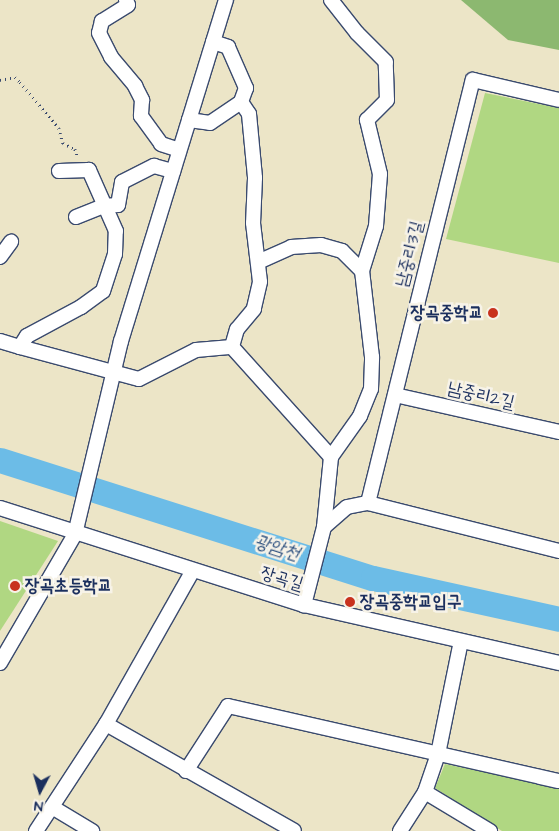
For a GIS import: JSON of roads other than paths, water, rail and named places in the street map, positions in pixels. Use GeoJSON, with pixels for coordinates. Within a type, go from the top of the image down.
{"type":"FeatureCollection","features":[{"type":"Feature","properties":{"kind":"street"},"geometry":{"type":"LineString","coordinates":[[126,0],[128,5],[102,21],[99,33],[111,57],[142,100],[141,116],[161,144],[179,150]]}},
{"type":"Feature","properties":{"kind":"street"},"geometry":{"type":"LineString","coordinates":[[0,663],[75,534],[114,374],[179,150],[226,0]]}},
{"type":"Feature","properties":{"kind":"street"},"geometry":{"type":"LineString","coordinates":[[304,605],[324,527],[331,457],[360,416],[371,389],[372,357],[362,271],[376,226],[380,174],[367,120],[387,100],[386,62],[331,0]]}},
{"type":"Feature","properties":{"kind":"street"},"geometry":{"type":"LineString","coordinates":[[189,120],[210,123],[241,102],[246,88],[228,47],[213,42]]}},
{"type":"Feature","properties":{"kind":"street","name":"남중리3길"},"geometry":{"type":"LineString","coordinates":[[368,503],[473,80],[559,100]]}},
{"type":"Feature","properties":{"kind":"street"},"geometry":{"type":"LineString","coordinates":[[232,347],[237,329],[254,309],[260,282],[248,114],[241,102]]}},
{"type":"Feature","properties":{"kind":"street"},"geometry":{"type":"LineString","coordinates":[[76,217],[103,206],[118,205],[122,182],[154,166],[173,171]]}},
{"type":"Feature","properties":{"kind":"street"},"geometry":{"type":"LineString","coordinates":[[20,348],[27,336],[82,307],[103,291],[115,254],[116,231],[103,206],[89,170],[59,171]]}},
{"type":"Feature","properties":{"kind":"street"},"geometry":{"type":"LineString","coordinates":[[0,257],[11,242]]}},
{"type":"Feature","properties":{"kind":"street"},"geometry":{"type":"LineString","coordinates":[[258,262],[291,247],[321,245],[342,251],[362,271]]}},
{"type":"Feature","properties":{"kind":"street"},"geometry":{"type":"LineString","coordinates":[[0,341],[114,374],[139,379],[196,350],[232,347]]}},
{"type":"Feature","properties":{"kind":"street"},"geometry":{"type":"LineString","coordinates":[[232,347],[331,457]]}},
{"type":"Feature","properties":{"kind":"street","name":"남중리2길"},"geometry":{"type":"LineString","coordinates":[[395,395],[559,432]]}},
{"type":"Feature","properties":{"kind":"street"},"geometry":{"type":"LineString","coordinates":[[324,527],[347,507],[368,503],[559,551]]}},
{"type":"Feature","properties":{"kind":"street","name":"장곡길"},"geometry":{"type":"LineString","coordinates":[[0,508],[192,572],[304,605],[559,663]]}},
{"type":"Feature","properties":{"kind":"street"},"geometry":{"type":"LineString","coordinates":[[36,831],[106,724],[192,572]]}},
{"type":"Feature","properties":{"kind":"street"},"geometry":{"type":"LineString","coordinates":[[400,831],[425,792],[438,754],[461,640]]}},
{"type":"Feature","properties":{"kind":"street"},"geometry":{"type":"LineString","coordinates":[[186,772],[228,706],[559,781]]}},
{"type":"Feature","properties":{"kind":"street"},"geometry":{"type":"LineString","coordinates":[[106,724],[186,772],[294,831]]}},
{"type":"Feature","properties":{"kind":"street"},"geometry":{"type":"LineString","coordinates":[[425,792],[490,831]]}},
{"type":"Feature","properties":{"kind":"street"},"geometry":{"type":"LineString","coordinates":[[52,807],[92,831]]}},
{"type":"Feature","properties":{"kind":"waterway","name":"광암천"},"geometry":{"type":"LineString","coordinates":[[0,460],[373,578],[559,619]]}},
{"type":"Feature","properties":{"kind":"place","name":"장곡중학교"},"geometry":{"type":"Point","coordinates":[493,313]}},
{"type":"Feature","properties":{"kind":"place","name":"장곡초등학교"},"geometry":{"type":"Point","coordinates":[15,586]}},
{"type":"Feature","properties":{"kind":"place","name":"장곡중학교입구"},"geometry":{"type":"Point","coordinates":[350,602]}}]}
